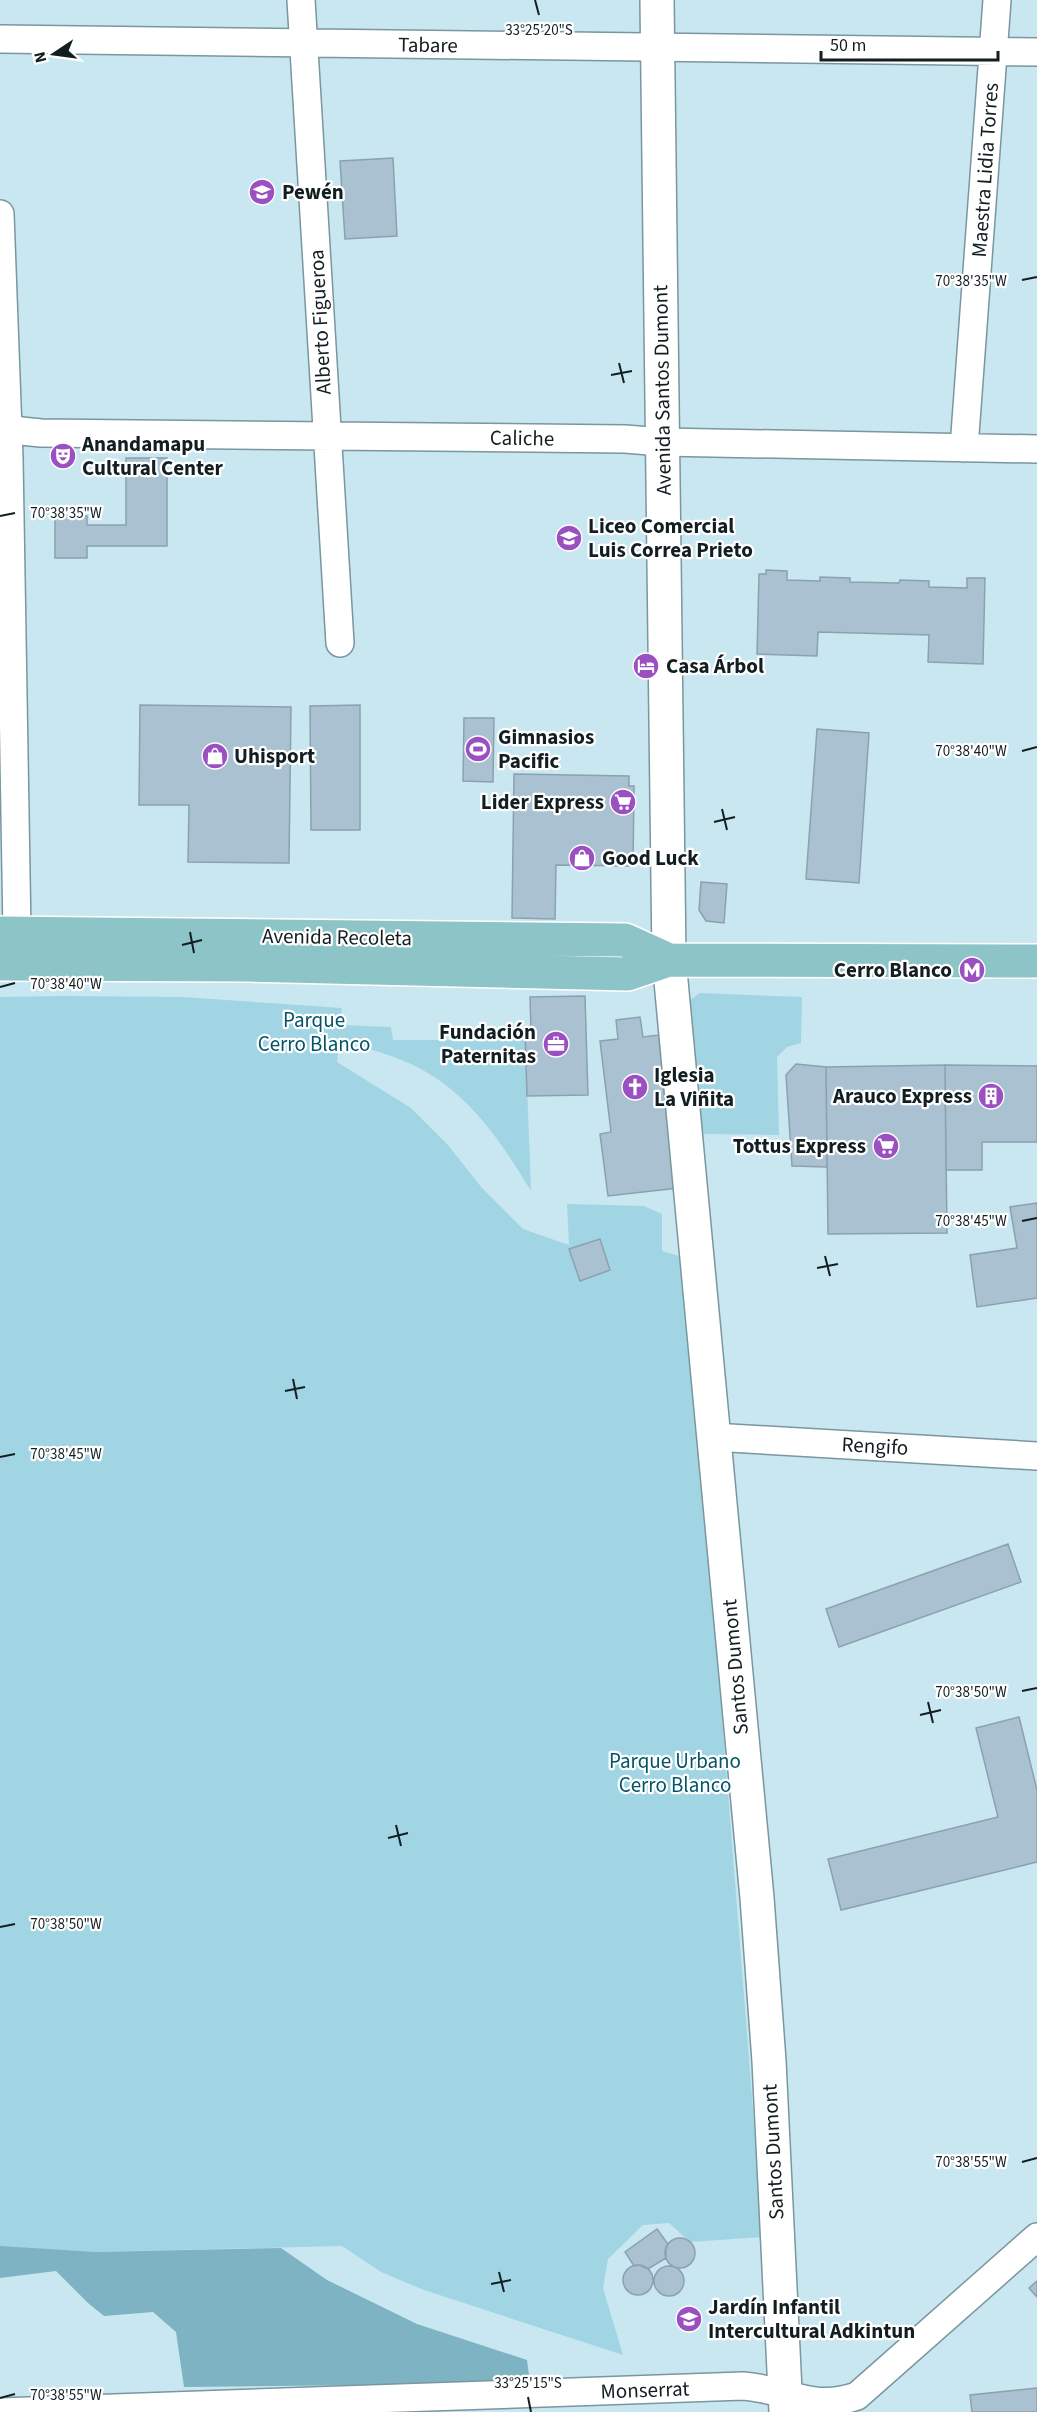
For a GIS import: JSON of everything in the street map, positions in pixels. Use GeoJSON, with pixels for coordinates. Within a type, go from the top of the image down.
{"type":"FeatureCollection","features":[{"type":"Feature","properties":{"kind":"main road","name":"Avenida Santos Dumont"},"geometry":{"type":"LineString","coordinates":[[657,0],[669,960]]}},
{"type":"Feature","properties":{"kind":"main road","name":"Avenida Recoleta"},"geometry":{"type":"LineString","coordinates":[[8,933],[626,940],[669,960]]}},
{"type":"Feature","properties":{"kind":"main road"},"geometry":{"type":"LineString","coordinates":[[0,962],[10,953],[8,933]]}},
{"type":"Feature","properties":{"kind":"main road","name":"Avenida Recoleta"},"geometry":{"type":"LineString","coordinates":[[0,962],[248,964],[628,974],[669,960],[1037,961]]}},
{"type":"Feature","properties":{"kind":"main road","name":"Santos Dumont"},"geometry":{"type":"LineString","coordinates":[[669,960],[757,1898],[769,2061],[785,2405]]}},
{"type":"Feature","properties":{"kind":"street","name":"Alberto Figueroa"},"geometry":{"type":"LineString","coordinates":[[301,0],[340,643]]}},
{"type":"Feature","properties":{"kind":"street","name":"Maestra Lidia Torres"},"geometry":{"type":"LineString","coordinates":[[964,448],[997,0]]}},
{"type":"Feature","properties":{"kind":"street","name":"Tabare"},"geometry":{"type":"LineString","coordinates":[[0,39],[1037,52]]}},
{"type":"Feature","properties":{"kind":"street"},"geometry":{"type":"LineString","coordinates":[[0,214],[8,933]]}},
{"type":"Feature","properties":{"kind":"street","name":"Caliche"},"geometry":{"type":"LineString","coordinates":[[4,426],[41,433],[625,440],[1037,449]]}},
{"type":"Feature","properties":{"kind":"street","name":"Rengifo"},"geometry":{"type":"LineString","coordinates":[[713,1437],[1037,1456]]}},
{"type":"Feature","properties":{"kind":"street","name":"Monserrat"},"geometry":{"type":"LineString","coordinates":[[0,2412],[743,2386],[758,2387],[785,2405],[828,2411],[847,2404],[1037,2237]]}},
{"type":"Feature","properties":{"kind":"green space"},"geometry":{"type":"Polygon","coordinates":[[[700,993],[802,997],[801,1043],[787,1047],[777,1057],[779,1135],[702,1134],[687,1002],[700,993]]]}},
{"type":"Feature","properties":{"kind":"green space"},"geometry":{"type":"Polygon","coordinates":[[[0,997],[183,997],[342,1008],[340,1025],[391,1027],[393,1040],[455,1040],[456,1030],[525,1031],[531,1191],[510,1157],[486,1125],[459,1096],[443,1083],[406,1062],[340,1039],[337,1062],[411,1108],[448,1145],[482,1188],[523,1229],[569,1245],[567,1204],[644,1206],[662,1214],[662,1251],[686,1258],[763,2237],[690,2242],[669,2223],[643,2225],[608,2259],[603,2288],[623,2355],[424,2290],[381,2272],[342,2246],[96,2252],[0,2247],[0,997]]]}},
{"type":"Feature","properties":{"kind":"shaded area"},"geometry":{"type":"Polygon","coordinates":[[[0,2246],[96,2252],[281,2248],[327,2280],[417,2324],[527,2360],[530,2383],[184,2387],[176,2332],[153,2312],[104,2316],[56,2271],[0,2278],[0,2246]]]}},
{"type":"Feature","properties":{"kind":"building"},"geometry":{"type":"Polygon","coordinates":[[[393,158],[397,236],[345,239],[340,161],[393,158]]]}},
{"type":"Feature","properties":{"kind":"building"},"geometry":{"type":"Polygon","coordinates":[[[126,458],[167,458],[167,546],[87,546],[87,558],[55,558],[55,515],[87,516],[87,525],[126,525],[126,458]]]}},
{"type":"Feature","properties":{"kind":"building"},"geometry":{"type":"Polygon","coordinates":[[[766,570],[787,571],[787,580],[820,581],[820,577],[850,578],[850,582],[929,581],[929,587],[967,588],[967,578],[985,578],[983,664],[928,662],[929,635],[818,632],[817,656],[757,654],[759,574],[766,574],[766,570]]]}},
{"type":"Feature","properties":{"kind":"building","name":"Uhisport"},"geometry":{"type":"Polygon","coordinates":[[[140,705],[291,707],[289,863],[188,862],[189,805],[139,805],[140,705]]]}},
{"type":"Feature","properties":{"kind":"building"},"geometry":{"type":"Polygon","coordinates":[[[360,705],[360,830],[311,830],[310,706],[360,705]]]}},
{"type":"Feature","properties":{"kind":"building","name":"Gimnasios Pacific"},"geometry":{"type":"Polygon","coordinates":[[[464,718],[494,718],[493,782],[463,781],[464,718]]]}},
{"type":"Feature","properties":{"kind":"building"},"geometry":{"type":"Polygon","coordinates":[[[817,729],[869,733],[859,883],[806,879],[817,729]]]}},
{"type":"Feature","properties":{"kind":"building"},"geometry":{"type":"Polygon","coordinates":[[[514,774],[629,776],[629,786],[634,786],[633,866],[556,865],[555,919],[512,918],[514,774]]]}},
{"type":"Feature","properties":{"kind":"building"},"geometry":{"type":"Polygon","coordinates":[[[701,882],[727,884],[724,923],[706,921],[699,910],[701,882]]]}},
{"type":"Feature","properties":{"kind":"building","name":"Fundación Paternitas"},"geometry":{"type":"Polygon","coordinates":[[[585,996],[588,1095],[527,1096],[525,1031],[531,1031],[530,997],[585,996]]]}},
{"type":"Feature","properties":{"kind":"building","name":"Iglesia La Viñita"},"geometry":{"type":"Polygon","coordinates":[[[640,1017],[643,1037],[659,1035],[678,1188],[608,1196],[600,1134],[611,1132],[600,1041],[618,1039],[616,1020],[640,1017]]]}},
{"type":"Feature","properties":{"kind":"building"},"geometry":{"type":"Polygon","coordinates":[[[796,1064],[826,1067],[827,1167],[792,1166],[786,1075],[796,1064]]]}},
{"type":"Feature","properties":{"kind":"building","name":"Tottus Express"},"geometry":{"type":"Polygon","coordinates":[[[945,1065],[947,1233],[828,1234],[826,1067],[945,1065]]]}},
{"type":"Feature","properties":{"kind":"building","name":"Arauco Express"},"geometry":{"type":"Polygon","coordinates":[[[945,1065],[1037,1066],[1037,1142],[982,1142],[982,1170],[946,1170],[945,1065]]]}},
{"type":"Feature","properties":{"kind":"building"},"geometry":{"type":"Polygon","coordinates":[[[1037,1203],[1037,1298],[977,1307],[970,1255],[1017,1248],[1010,1207],[1037,1203]]]}},
{"type":"Feature","properties":{"kind":"building"},"geometry":{"type":"Polygon","coordinates":[[[600,1239],[610,1270],[580,1281],[569,1249],[600,1239]]]}},
{"type":"Feature","properties":{"kind":"building"},"geometry":{"type":"Polygon","coordinates":[[[1008,1544],[1021,1582],[839,1647],[826,1609],[1008,1544]]]}},
{"type":"Feature","properties":{"kind":"building"},"geometry":{"type":"Polygon","coordinates":[[[1019,1717],[1037,1790],[1037,1862],[841,1910],[828,1859],[998,1817],[976,1728],[1019,1717]]]}},
{"type":"Feature","properties":{"kind":"building"},"geometry":{"type":"Polygon","coordinates":[[[657,2229],[668,2244],[666,2258],[648,2269],[639,2265],[634,2266],[625,2252],[657,2229]]]}},
{"type":"Feature","properties":{"kind":"building"},"geometry":{"type":"Polygon","coordinates":[[[680,2238],[691,2242],[695,2253],[691,2264],[680,2268],[669,2264],[665,2253],[669,2242],[680,2238]]]}},
{"type":"Feature","properties":{"kind":"building"},"geometry":{"type":"Polygon","coordinates":[[[638,2265],[649,2269],[653,2280],[649,2291],[638,2295],[627,2291],[623,2280],[627,2269],[638,2265]]]}},
{"type":"Feature","properties":{"kind":"building"},"geometry":{"type":"Polygon","coordinates":[[[669,2266],[680,2270],[684,2281],[680,2292],[669,2296],[658,2292],[654,2281],[658,2270],[669,2266]]]}},
{"type":"Feature","properties":{"kind":"building"},"geometry":{"type":"Polygon","coordinates":[[[1037,2281],[1037,2297],[1029,2288],[1037,2281]]]}},
{"type":"Feature","properties":{"kind":"building"},"geometry":{"type":"Polygon","coordinates":[[[1037,2388],[1037,2412],[972,2412],[970,2395],[1037,2388]]]}},
{"type":"Feature","properties":{"kind":"place","name":"Pewén"},"geometry":{"type":"Point","coordinates":[262,192]}},
{"type":"Feature","properties":{"kind":"place","name":"Anandamapu Cultural Center"},"geometry":{"type":"Point","coordinates":[63,456]}},
{"type":"Feature","properties":{"kind":"place","name":"Liceo Comercial Luis Correa Prieto"},"geometry":{"type":"Point","coordinates":[569,538]}},
{"type":"Feature","properties":{"kind":"place","name":"Casa Árbol"},"geometry":{"type":"Point","coordinates":[646,666]}},
{"type":"Feature","properties":{"kind":"place","name":"Gimnasios Pacific"},"geometry":{"type":"Point","coordinates":[478,749]}},
{"type":"Feature","properties":{"kind":"place","name":"Uhisport"},"geometry":{"type":"Point","coordinates":[215,756]}},
{"type":"Feature","properties":{"kind":"place","name":"Lider Express"},"geometry":{"type":"Point","coordinates":[623,802]}},
{"type":"Feature","properties":{"kind":"place","name":"Good Luck"},"geometry":{"type":"Point","coordinates":[582,858]}},
{"type":"Feature","properties":{"kind":"place","name":"Cerro Blanco"},"geometry":{"type":"Point","coordinates":[972,970]}},
{"type":"Feature","properties":{"kind":"place","name":"Fundación Paternitas"},"geometry":{"type":"Point","coordinates":[556,1044]}},
{"type":"Feature","properties":{"kind":"place","name":"Iglesia La Viñita"},"geometry":{"type":"Point","coordinates":[635,1087]}},
{"type":"Feature","properties":{"kind":"place","name":"Arauco Express"},"geometry":{"type":"Point","coordinates":[991,1096]}},
{"type":"Feature","properties":{"kind":"place","name":"Tottus Express"},"geometry":{"type":"Point","coordinates":[886,1146]}},
{"type":"Feature","properties":{"kind":"place","name":"Jardín Infantil Intercultural Adkintun"},"geometry":{"type":"Point","coordinates":[689,2319]}},
{"type":"Feature","properties":{"kind":"park label","name":"Parque Cerro Blanco"},"geometry":{"type":"Point","coordinates":[314,1032]}},
{"type":"Feature","properties":{"kind":"park label","name":"Parque Urbano Cerro Blanco"},"geometry":{"type":"Point","coordinates":[675,1773]}}]}
